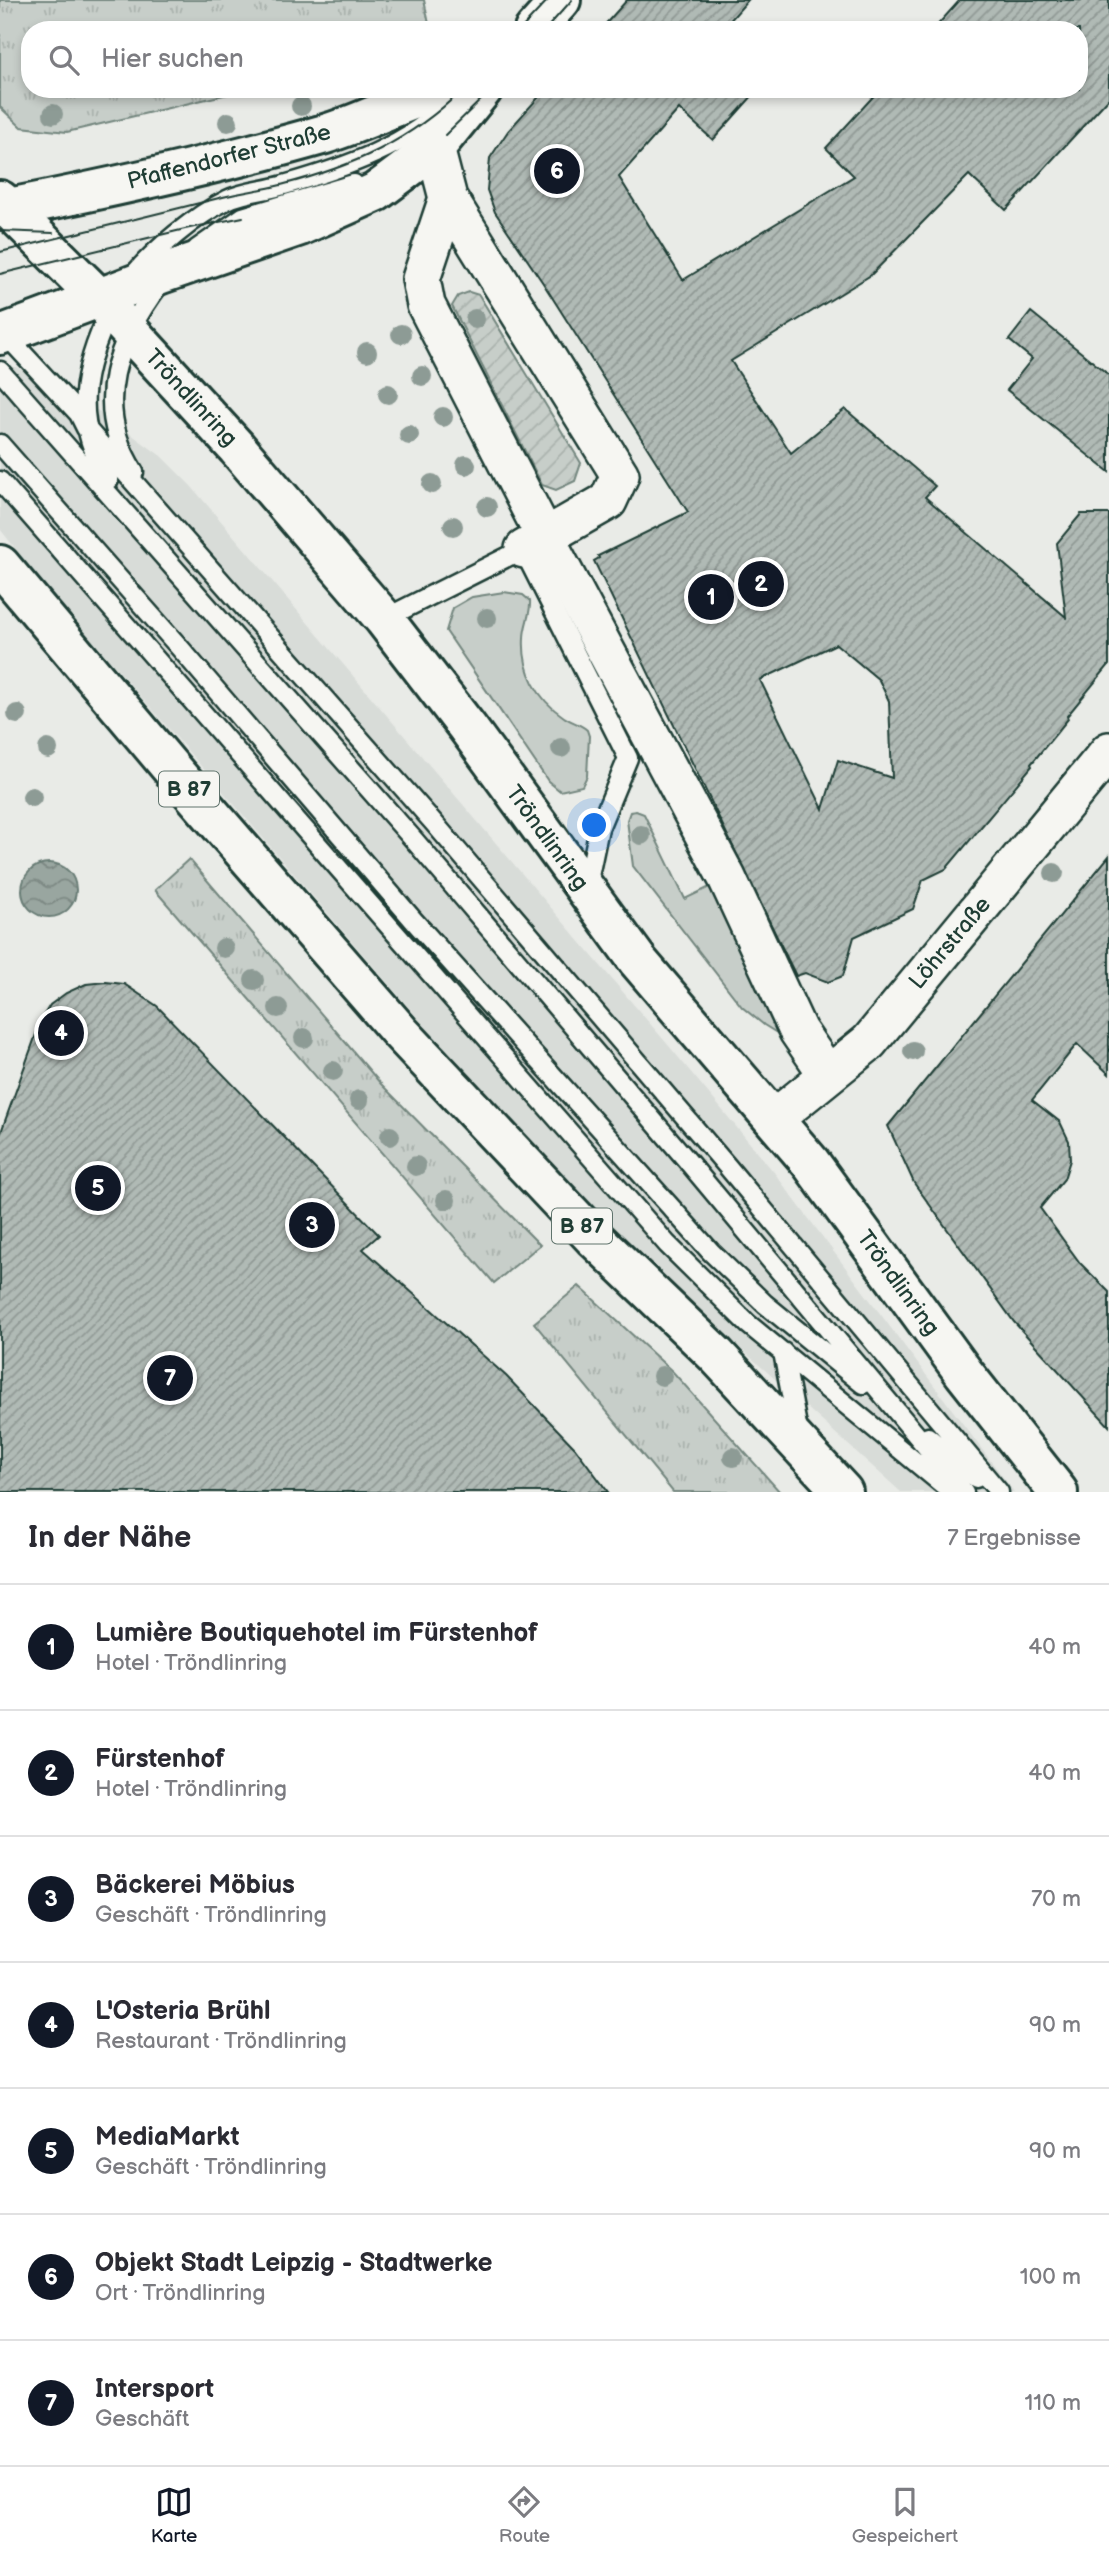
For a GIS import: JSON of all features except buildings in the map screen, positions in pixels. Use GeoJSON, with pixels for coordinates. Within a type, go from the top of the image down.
{"type":"FeatureCollection","features":[{"type":"Feature","properties":{"kind":"main road"},"geometry":{"type":"LineString","coordinates":[[542,21],[561,0]]}},
{"type":"Feature","properties":{"kind":"main road","name":"Pfaffendorfer Straße"},"geometry":{"type":"LineString","coordinates":[[3,206],[128,183],[327,133],[413,98]]}},
{"type":"Feature","properties":{"kind":"main road"},"geometry":{"type":"LineString","coordinates":[[1,333],[115,307],[172,270],[300,226],[376,192],[440,141],[475,98]]}},
{"type":"Feature","properties":{"kind":"main road","name":"Tröndlinring"},"geometry":{"type":"LineString","coordinates":[[3,206],[115,307],[384,619],[639,961],[810,1162],[964,1373],[1058,1492]]}},
{"type":"Feature","properties":{"kind":"main road","name":"B 87"},"geometry":{"type":"LineString","coordinates":[[0,565],[176,774],[400,1032],[584,1228],[716,1355],[843,1492]]}},
{"type":"Feature","properties":{"kind":"street"},"geometry":{"type":"LineString","coordinates":[[440,141],[448,198],[620,475],[608,501],[534,543]]}},
{"type":"Feature","properties":{"kind":"street"},"geometry":{"type":"LineString","coordinates":[[448,198],[421,279],[426,305],[534,543],[727,878],[799,1031],[828,1075]]}},
{"type":"Feature","properties":{"kind":"street","name":"Löhrstraße"},"geometry":{"type":"LineString","coordinates":[[775,1118],[869,1042],[1109,751]]}},
{"type":"Feature","properties":{"kind":"lane"},"geometry":{"type":"LineString","coordinates":[[455,98],[427,122],[394,144],[349,166],[228,199],[146,260],[115,307],[94,346],[83,399],[86,428],[434,823],[727,1166],[999,1492]]}},
{"type":"Feature","properties":{"kind":"lane"},"geometry":{"type":"LineString","coordinates":[[115,307],[116,363],[112,414],[120,443],[126,459],[142,485],[191,545]]}},
{"type":"Feature","properties":{"kind":"lane"},"geometry":{"type":"LineString","coordinates":[[1,333],[79,414],[102,470],[140,527]]}},
{"type":"Feature","properties":{"kind":"lane"},"geometry":{"type":"LineString","coordinates":[[0,371],[414,840],[685,1158],[964,1492]]}},
{"type":"Feature","properties":{"kind":"lane"},"geometry":{"type":"LineString","coordinates":[[0,444],[180,648],[415,922],[711,1252],[765,1304],[992,1492]]}},
{"type":"Feature","properties":{"kind":"lane"},"geometry":{"type":"LineString","coordinates":[[0,481],[667,1244],[715,1294],[952,1492]]}},
{"type":"Feature","properties":{"kind":"lane"},"geometry":{"type":"LineString","coordinates":[[384,619],[534,543],[628,758],[599,828],[586,892]]}},
{"type":"Feature","properties":{"kind":"lane"},"geometry":{"type":"LineString","coordinates":[[783,1352],[800,1445]]}},
{"type":"Feature","properties":{"kind":"shaded area"},"geometry":{"type":"Polygon","coordinates":[[[16,367],[102,413],[161,456],[191,486],[773,1171],[1014,1492],[901,1492],[681,1295],[609,1224],[436,1039],[38,577],[0,529],[0,368],[16,367]]]}},
{"type":"Feature","properties":{"kind":"green space"},"geometry":{"type":"Polygon","coordinates":[[[0,0],[424,0],[428,21],[21,21],[21,98],[211,98],[67,132],[21,127],[0,107],[0,0]]]}},
{"type":"Feature","properties":{"kind":"green space"},"geometry":{"type":"Polygon","coordinates":[[[469,292],[479,295],[581,463],[575,481],[556,490],[542,485],[452,306],[458,296],[469,292]]]}},
{"type":"Feature","properties":{"kind":"green space"},"geometry":{"type":"Polygon","coordinates":[[[504,592],[523,595],[530,601],[524,650],[529,673],[539,693],[554,710],[587,730],[587,776],[582,786],[560,791],[548,781],[446,631],[453,608],[472,597],[504,592]]]}},
{"type":"Feature","properties":{"kind":"green space"},"geometry":{"type":"Polygon","coordinates":[[[630,812],[644,814],[685,899],[722,881],[785,1038],[742,1007],[633,866],[627,820],[630,812]]]}},
{"type":"Feature","properties":{"kind":"green space"},"geometry":{"type":"Polygon","coordinates":[[[189,859],[381,1084],[540,1245],[494,1283],[155,890],[189,859]]]}},
{"type":"Feature","properties":{"kind":"green space"},"geometry":{"type":"Polygon","coordinates":[[[579,1286],[673,1372],[780,1492],[673,1492],[534,1323],[579,1286]]]}},
{"type":"Feature","properties":{"kind":"water"},"geometry":{"type":"Polygon","coordinates":[[[49,863],[68,871],[76,890],[68,909],[49,917],[30,909],[22,890],[30,871],[49,863]]]}},
{"type":"Feature","properties":{"kind":"tram line"},"geometry":{"type":"LineString","coordinates":[[528,21],[548,0]]}},
{"type":"Feature","properties":{"kind":"tram line"},"geometry":{"type":"LineString","coordinates":[[553,21],[572,0]]}},
{"type":"Feature","properties":{"kind":"tram line"},"geometry":{"type":"LineString","coordinates":[[0,252],[230,195],[281,185],[332,170],[379,150],[401,137],[453,98]]}},
{"type":"Feature","properties":{"kind":"tram line"},"geometry":{"type":"LineString","coordinates":[[445,135],[483,98]]}},
{"type":"Feature","properties":{"kind":"tram line"},"geometry":{"type":"LineString","coordinates":[[0,274],[243,217]]}},
{"type":"Feature","properties":{"kind":"tram line"},"geometry":{"type":"LineString","coordinates":[[0,231],[53,233]]}},
{"type":"Feature","properties":{"kind":"place","name":"Objekt Stadt Leipzig - Stadtwerke"},"geometry":{"type":"Point","coordinates":[557,171]}},
{"type":"Feature","properties":{"kind":"place","name":"Fürstenhof"},"geometry":{"type":"Point","coordinates":[761,584]}},
{"type":"Feature","properties":{"kind":"place","name":"Lumière Boutiquehotel im Fürstenhof"},"geometry":{"type":"Point","coordinates":[711,597]}},
{"type":"Feature","properties":{"kind":"place","name":"L'Osteria Brühl"},"geometry":{"type":"Point","coordinates":[61,1033]}},
{"type":"Feature","properties":{"kind":"place","name":"MediaMarkt"},"geometry":{"type":"Point","coordinates":[98,1188]}},
{"type":"Feature","properties":{"kind":"place","name":"Bäckerei Möbius"},"geometry":{"type":"Point","coordinates":[312,1225]}},
{"type":"Feature","properties":{"kind":"place","name":"Intersport"},"geometry":{"type":"Point","coordinates":[170,1378]}}]}
